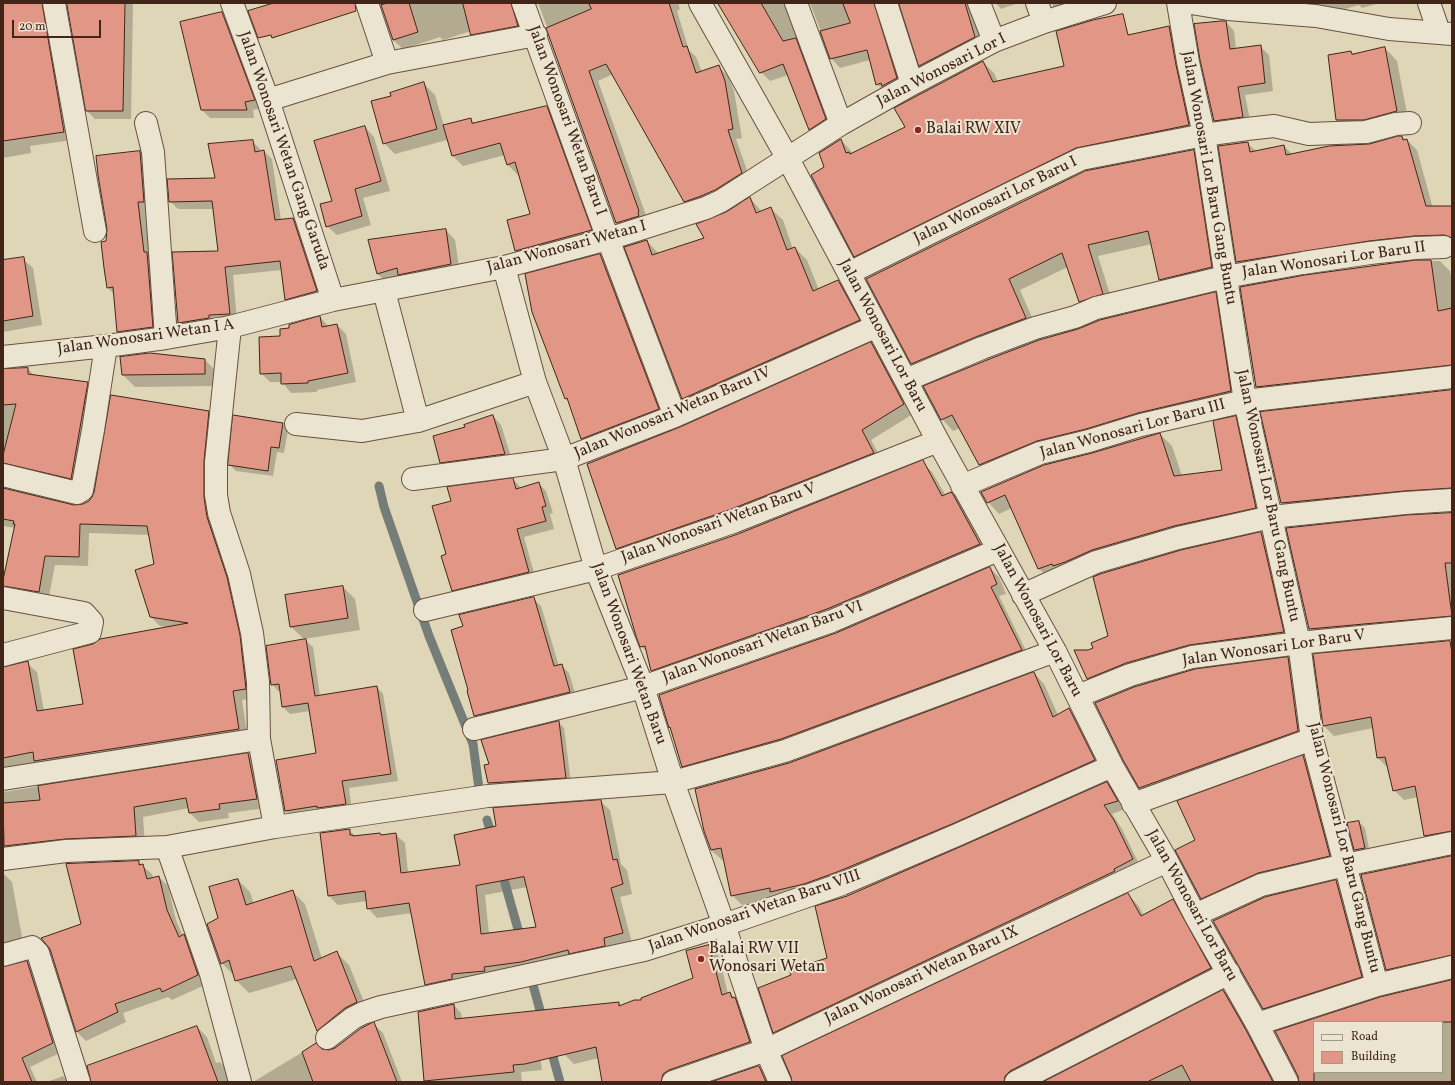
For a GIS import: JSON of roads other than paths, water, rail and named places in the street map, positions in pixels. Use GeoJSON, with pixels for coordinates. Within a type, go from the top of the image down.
{"type":"FeatureCollection","features":[{"type":"Feature","properties":{"kind":"street"},"geometry":{"type":"LineString","coordinates":[[54,3],[95,231]]}},
{"type":"Feature","properties":{"kind":"street","name":"Jalan Wonosari Wetan Gang Garuda"},"geometry":{"type":"LineString","coordinates":[[232,3],[268,100],[333,300]]}},
{"type":"Feature","properties":{"kind":"street"},"geometry":{"type":"LineString","coordinates":[[367,3],[387,63]]}},
{"type":"Feature","properties":{"kind":"street","name":"Jalan Wonosari Wetan Baru I"},"geometry":{"type":"LineString","coordinates":[[523,3],[536,35],[608,239],[675,416]]}},
{"type":"Feature","properties":{"kind":"street","name":"Jalan Wonosari Lor Baru"},"geometry":{"type":"LineString","coordinates":[[700,3],[788,159],[962,486],[1055,652],[1112,766],[1167,860],[1195,915],[1229,973],[1287,1082]]}},
{"type":"Feature","properties":{"kind":"street"},"geometry":{"type":"LineString","coordinates":[[796,3],[841,124]]}},
{"type":"Feature","properties":{"kind":"street"},"geometry":{"type":"LineString","coordinates":[[886,3],[912,84]]}},
{"type":"Feature","properties":{"kind":"street"},"geometry":{"type":"LineString","coordinates":[[979,3],[994,41]]}},
{"type":"Feature","properties":{"kind":"street","name":"Jalan Wonosari Lor I"},"geometry":{"type":"LineString","coordinates":[[788,159],[841,124],[912,84],[994,41],[1041,13],[1105,3]]}},
{"type":"Feature","properties":{"kind":"street","name":"Jalan Wonosari Lor Baru Gang Buntu"},"geometry":{"type":"LineString","coordinates":[[1178,3],[1188,62],[1204,135],[1244,401],[1272,517],[1299,644],[1312,739],[1377,985]]}},
{"type":"Feature","properties":{"kind":"street"},"geometry":{"type":"LineString","coordinates":[[1191,3],[1314,10],[1389,29],[1445,33]]}},
{"type":"Feature","properties":{"kind":"street"},"geometry":{"type":"LineString","coordinates":[[1429,3],[1445,33]]}},
{"type":"Feature","properties":{"kind":"street"},"geometry":{"type":"LineString","coordinates":[[268,100],[387,63],[536,35]]}},
{"type":"Feature","properties":{"kind":"street"},"geometry":{"type":"LineString","coordinates":[[146,123],[153,152],[166,338]]}},
{"type":"Feature","properties":{"kind":"street","name":"Jalan Wonosari Lor Baru I"},"geometry":{"type":"LineString","coordinates":[[849,273],[1081,159],[1204,135],[1274,126],[1309,134],[1366,132],[1396,124],[1410,123]]}},
{"type":"Feature","properties":{"kind":"street","name":"Jalan Wonosari Wetan I"},"geometry":{"type":"LineString","coordinates":[[333,300],[504,267],[608,239],[706,208],[722,201],[788,159]]}},
{"type":"Feature","properties":{"kind":"street","name":"Jalan Wonosari Lor Baru II"},"geometry":{"type":"LineString","coordinates":[[906,380],[982,348],[1035,328],[1075,317],[1096,308],[1225,277],[1303,263],[1370,253],[1415,248],[1444,247]]}},
{"type":"Feature","properties":{"kind":"street","name":"Jalan Wonosari Wetan Baru"},"geometry":{"type":"LineString","coordinates":[[504,267],[535,382],[564,459],[596,569],[643,687],[673,782],[724,925],[766,1050],[780,1082]]}},
{"type":"Feature","properties":{"kind":"street"},"geometry":{"type":"LineString","coordinates":[[384,291],[418,421]]}},
{"type":"Feature","properties":{"kind":"street","name":"Jalan Wonosari Wetan I A"},"geometry":{"type":"LineString","coordinates":[[3,357],[106,346],[230,327],[333,300]]}},
{"type":"Feature","properties":{"kind":"street","name":"Jalan Wonosari Wetan Baru IV"},"geometry":{"type":"LineString","coordinates":[[413,479],[564,459],[675,416],[877,326]]}},
{"type":"Feature","properties":{"kind":"street"},"geometry":{"type":"LineString","coordinates":[[230,327],[216,462],[216,495],[219,513],[238,574],[252,633],[258,682],[259,740],[275,827]]}},
{"type":"Feature","properties":{"kind":"street"},"geometry":{"type":"LineString","coordinates":[[3,475],[76,493],[82,490],[106,346]]}},
{"type":"Feature","properties":{"kind":"street","name":"Jalan Wonosari Lor Baru III"},"geometry":{"type":"LineString","coordinates":[[962,486],[1040,453],[1089,441],[1141,425],[1244,401],[1452,377]]}},
{"type":"Feature","properties":{"kind":"street"},"geometry":{"type":"LineString","coordinates":[[296,424],[362,431],[418,421],[535,382]]}},
{"type":"Feature","properties":{"kind":"street","name":"Jalan Wonosari Wetan Baru V"},"geometry":{"type":"LineString","coordinates":[[425,610],[596,569],[733,522],[938,441]]}},
{"type":"Feature","properties":{"kind":"street"},"geometry":{"type":"LineString","coordinates":[[1023,595],[1096,562],[1178,538],[1272,517],[1405,503],[1452,500]]}},
{"type":"Feature","properties":{"kind":"street","name":"Jalan Wonosari Wetan Baru VI"},"geometry":{"type":"LineString","coordinates":[[474,729],[643,687],[832,621],[998,550]]}},
{"type":"Feature","properties":{"kind":"street"},"geometry":{"type":"LineString","coordinates":[[3,598],[84,613],[92,622],[90,632],[3,655]]}},
{"type":"Feature","properties":{"kind":"street","name":"Jalan Wonosari Lor Baru V"},"geometry":{"type":"LineString","coordinates":[[1078,696],[1130,675],[1192,657],[1452,628]]}},
{"type":"Feature","properties":{"kind":"street"},"geometry":{"type":"LineString","coordinates":[[3,859],[66,851],[167,847],[275,827],[480,798],[673,782],[785,751],[1055,652]]}},
{"type":"Feature","properties":{"kind":"street"},"geometry":{"type":"LineString","coordinates":[[1133,804],[1312,739]]}},
{"type":"Feature","properties":{"kind":"street"},"geometry":{"type":"LineString","coordinates":[[3,778],[259,740]]}},
{"type":"Feature","properties":{"kind":"street","name":"Jalan Wonosari Wetan Baru VIII"},"geometry":{"type":"LineString","coordinates":[[327,1038],[363,1013],[381,1007],[644,950],[724,925],[842,884],[1112,766]]}},
{"type":"Feature","properties":{"kind":"street"},"geometry":{"type":"LineString","coordinates":[[1195,915],[1261,886],[1345,865],[1452,843]]}},
{"type":"Feature","properties":{"kind":"street"},"geometry":{"type":"LineString","coordinates":[[167,847],[211,974],[240,1082]]}},
{"type":"Feature","properties":{"kind":"street","name":"Jalan Wonosari Wetan Baru IX"},"geometry":{"type":"LineString","coordinates":[[673,1082],[766,1050],[1167,860]]}},
{"type":"Feature","properties":{"kind":"street"},"geometry":{"type":"LineString","coordinates":[[3,955],[32,947],[38,953],[78,1082]]}},
{"type":"Feature","properties":{"kind":"street"},"geometry":{"type":"LineString","coordinates":[[1257,1024],[1377,985],[1452,967]]}},
{"type":"Feature","properties":{"kind":"street"},"geometry":{"type":"LineString","coordinates":[[1016,1082],[1229,973]]}},
{"type":"Feature","properties":{"kind":"waterway"},"geometry":{"type":"LineString","coordinates":[[379,486],[384,507],[429,636],[473,744],[480,796]]}},
{"type":"Feature","properties":{"kind":"waterway"},"geometry":{"type":"LineString","coordinates":[[487,820],[493,839]]}},
{"type":"Feature","properties":{"kind":"waterway"},"geometry":{"type":"LineString","coordinates":[[501,869],[521,940]]}},
{"type":"Feature","properties":{"kind":"waterway"},"geometry":{"type":"LineString","coordinates":[[533,985],[543,1021]]}},
{"type":"Feature","properties":{"kind":"waterway"},"geometry":{"type":"LineString","coordinates":[[550,1046],[560,1082]]}},
{"type":"Feature","properties":{"kind":"place","name":"Balai RW XIV"},"geometry":{"type":"Point","coordinates":[918,130]}},
{"type":"Feature","properties":{"kind":"place","name":"Balai RW VII Wonosari Wetan"},"geometry":{"type":"Point","coordinates":[701,959]}}]}
